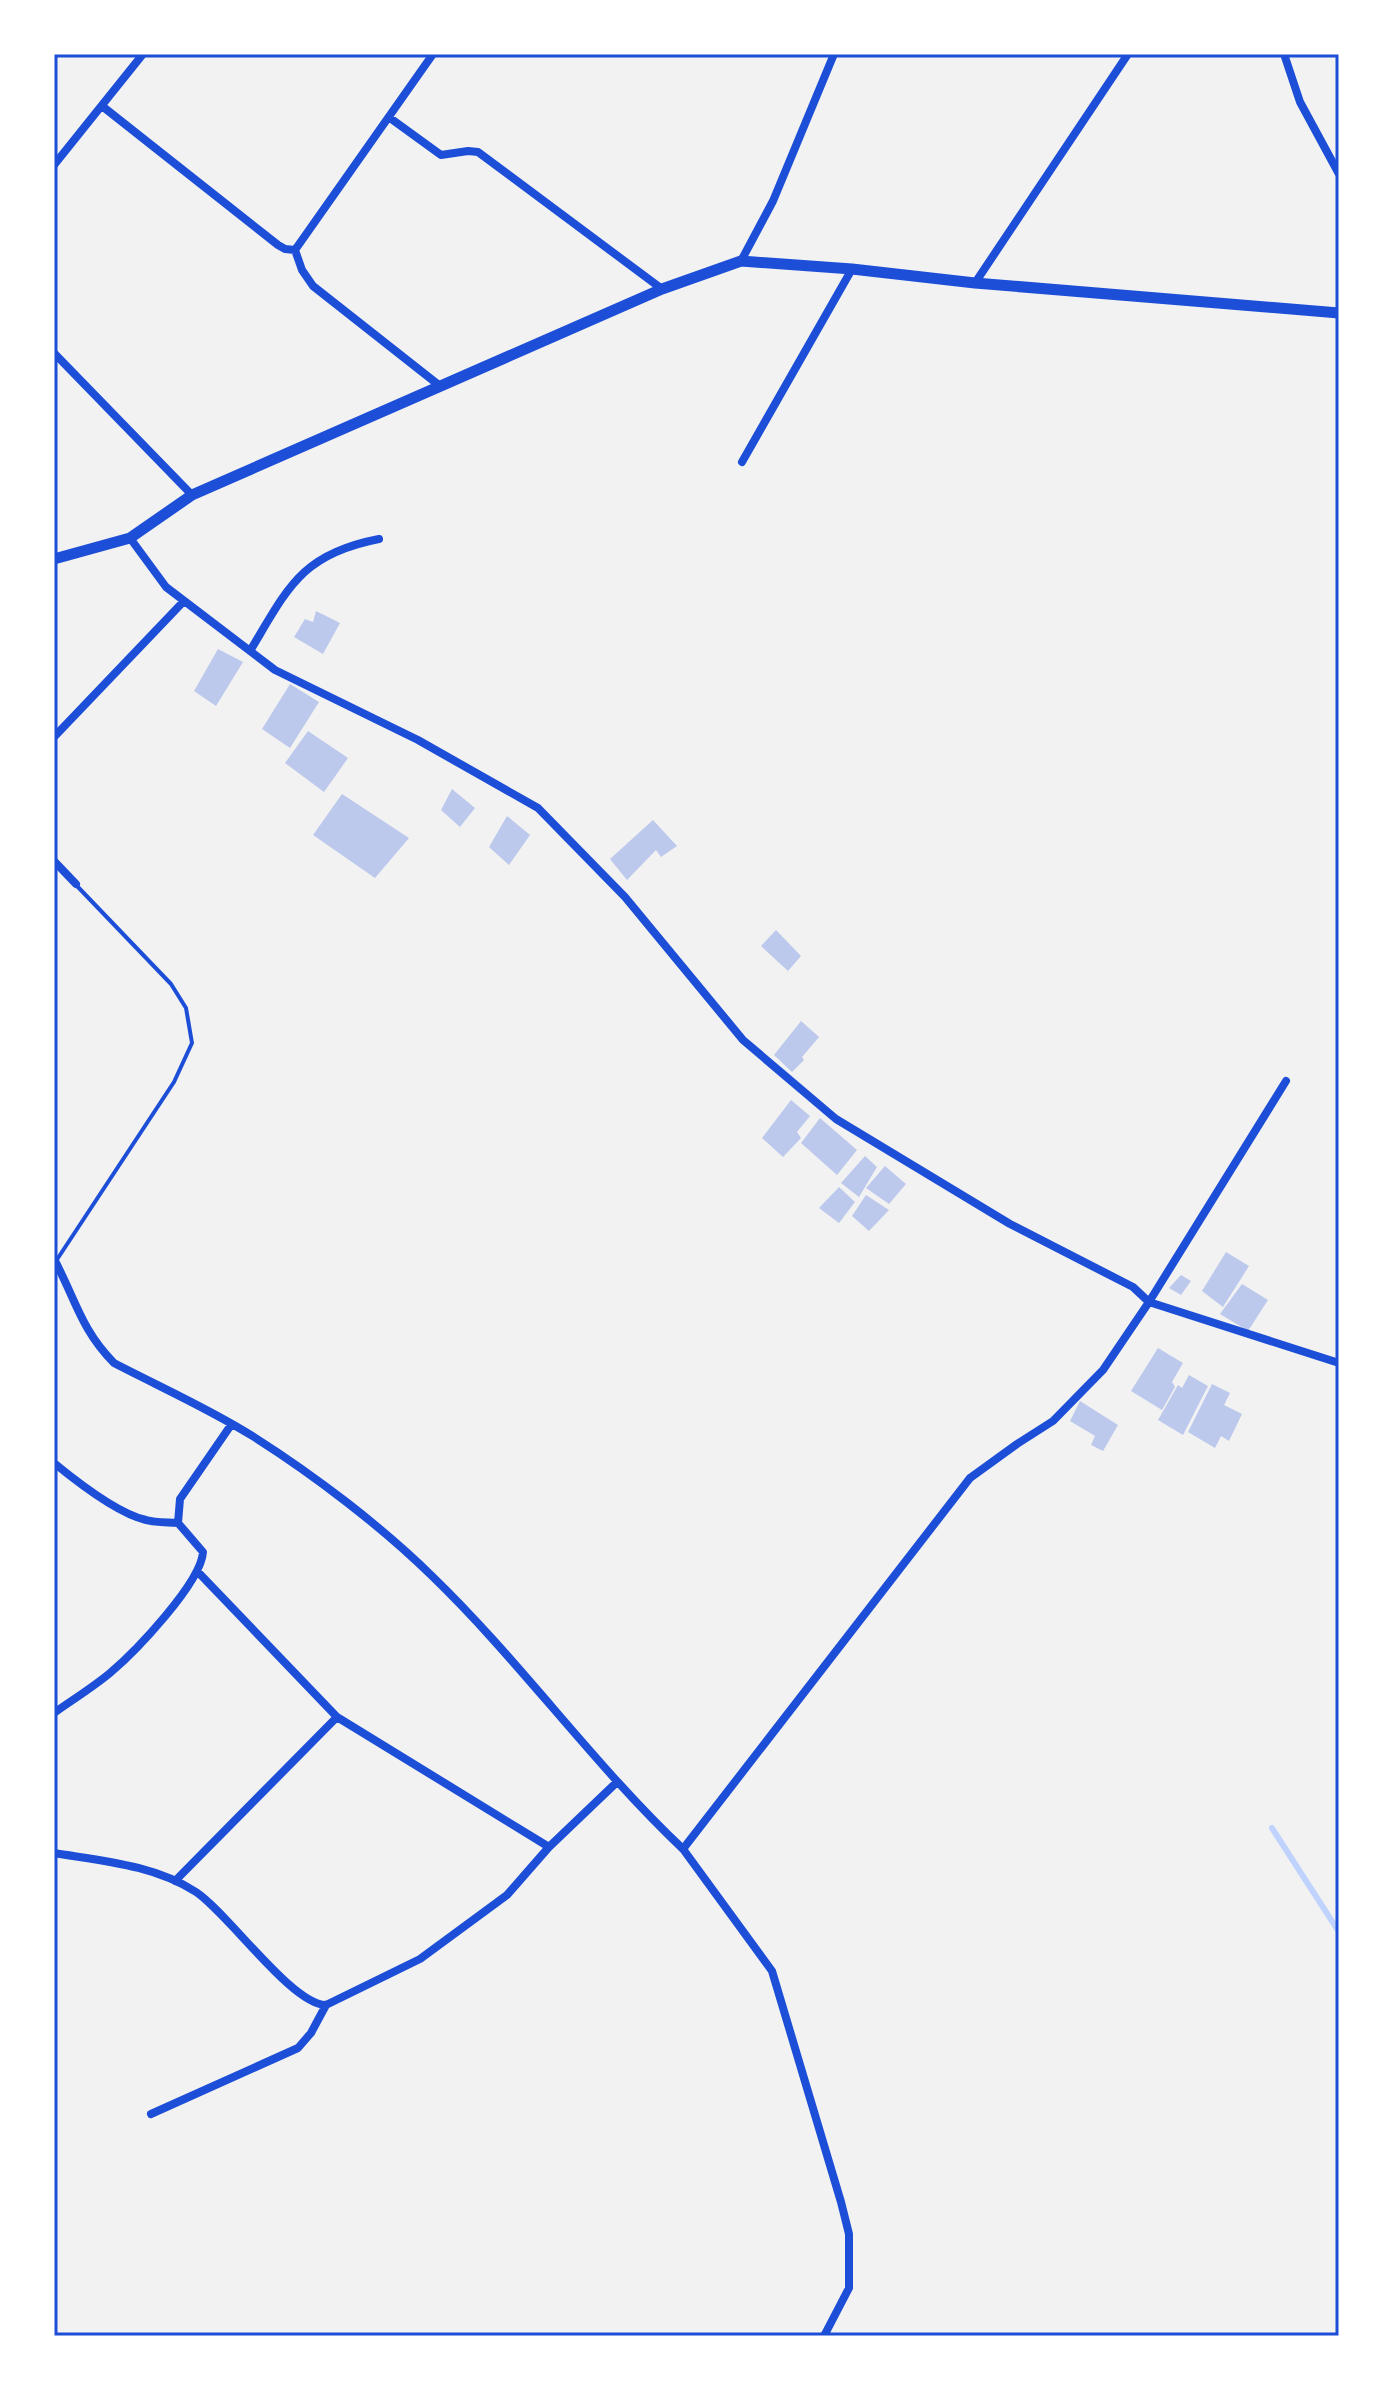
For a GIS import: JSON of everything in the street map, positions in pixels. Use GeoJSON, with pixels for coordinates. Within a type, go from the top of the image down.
{"type":"FeatureCollection","features":[{"type":"Feature","properties":{"kind":"street"},"geometry":{"type":"LineString","coordinates":[[54,165],[143,54]]}},
{"type":"Feature","properties":{"kind":"street"},"geometry":{"type":"LineString","coordinates":[[295,250],[433,54]]}},
{"type":"Feature","properties":{"kind":"street"},"geometry":{"type":"LineString","coordinates":[[741,261],[773,201],[834,54]]}},
{"type":"Feature","properties":{"kind":"street"},"geometry":{"type":"LineString","coordinates":[[975,283],[1128,54]]}},
{"type":"Feature","properties":{"kind":"street"},"geometry":{"type":"LineString","coordinates":[[1284,54],[1300,102],[1339,174]]}},
{"type":"Feature","properties":{"kind":"street"},"geometry":{"type":"LineString","coordinates":[[102,106],[278,245],[295,250]]}},
{"type":"Feature","properties":{"kind":"street"},"geometry":{"type":"LineString","coordinates":[[390,118],[441,155],[478,152],[662,289]]}},
{"type":"Feature","properties":{"kind":"street"},"geometry":{"type":"LineString","coordinates":[[295,250],[306,279],[313,286],[440,386]]}},
{"type":"Feature","properties":{"kind":"street"},"geometry":{"type":"LineString","coordinates":[[54,559],[130,538],[192,495],[662,289],[741,261],[1339,313]]}},
{"type":"Feature","properties":{"kind":"street"},"geometry":{"type":"LineString","coordinates":[[742,462],[852,269]]}},
{"type":"Feature","properties":{"kind":"street"},"geometry":{"type":"LineString","coordinates":[[54,353],[192,495]]}},
{"type":"Feature","properties":{"kind":"street"},"geometry":{"type":"LineString","coordinates":[[130,538],[166,587],[275,670],[418,740],[538,808],[625,897],[743,1040],[836,1119],[1010,1224],[1133,1287],[1149,1302],[1339,1363]]}},
{"type":"Feature","properties":{"kind":"street"},"geometry":{"type":"LineString","coordinates":[[250,651],[283,596],[308,567],[351,544],[379,539]]}},
{"type":"Feature","properties":{"kind":"street"},"geometry":{"type":"LineString","coordinates":[[54,737],[184,601]]}},
{"type":"Feature","properties":{"kind":"street"},"geometry":{"type":"LineString","coordinates":[[54,861],[76,884]]}},
{"type":"Feature","properties":{"kind":"street"},"geometry":{"type":"LineString","coordinates":[[683,1849],[970,1478],[1053,1421],[1103,1370],[1149,1302],[1286,1081]]}},
{"type":"Feature","properties":{"kind":"street"},"geometry":{"type":"LineString","coordinates":[[56,1265],[85,1328],[114,1363],[253,1437],[353,1508],[431,1575],[512,1661],[573,1735],[683,1849],[723,1902],[772,1971],[849,2234],[848,2295],[824,2336]]}},
{"type":"Feature","properties":{"kind":"street"},"geometry":{"type":"LineString","coordinates":[[178,1523],[180,1499],[231,1425]]}},
{"type":"Feature","properties":{"kind":"street"},"geometry":{"type":"LineString","coordinates":[[54,1463],[132,1516],[178,1523],[203,1552],[202,1563],[170,1612],[111,1672],[54,1713]]}},
{"type":"Feature","properties":{"kind":"street"},"geometry":{"type":"LineString","coordinates":[[197,1571],[337,1717],[549,1847]]}},
{"type":"Feature","properties":{"kind":"street"},"geometry":{"type":"LineString","coordinates":[[175,1881],[337,1717]]}},
{"type":"Feature","properties":{"kind":"street"},"geometry":{"type":"LineString","coordinates":[[54,1853],[151,1869],[198,1893],[296,1991],[319,2005],[326,2005],[420,1959],[507,1895],[549,1847],[617,1782]]}},
{"type":"Feature","properties":{"kind":"street"},"geometry":{"type":"LineString","coordinates":[[151,2114],[292,2052],[306,2041],[326,2005]]}},
{"type":"Feature","properties":{"kind":"lane"},"geometry":{"type":"LineString","coordinates":[[56,1265],[174,1082],[192,1043],[186,1008],[171,984],[76,884]]}},
{"type":"Feature","properties":{"kind":"building"},"geometry":{"type":"Polygon","coordinates":[[[316,611],[340,623],[323,654],[294,637],[305,619],[313,622],[316,611]]]}},
{"type":"Feature","properties":{"kind":"building"},"geometry":{"type":"Polygon","coordinates":[[[218,649],[243,662],[216,706],[194,691],[218,649]]]}},
{"type":"Feature","properties":{"kind":"building"},"geometry":{"type":"Polygon","coordinates":[[[290,684],[319,702],[290,748],[262,729],[290,684]]]}},
{"type":"Feature","properties":{"kind":"building"},"geometry":{"type":"Polygon","coordinates":[[[308,731],[348,758],[324,792],[285,763],[308,731]]]}},
{"type":"Feature","properties":{"kind":"building"},"geometry":{"type":"Polygon","coordinates":[[[452,789],[475,808],[460,827],[441,810],[452,789]]]}},
{"type":"Feature","properties":{"kind":"building"},"geometry":{"type":"Polygon","coordinates":[[[342,794],[409,838],[375,878],[313,835],[342,794]]]}},
{"type":"Feature","properties":{"kind":"building"},"geometry":{"type":"Polygon","coordinates":[[[507,816],[530,835],[509,865],[489,847],[507,816]]]}},
{"type":"Feature","properties":{"kind":"building"},"geometry":{"type":"Polygon","coordinates":[[[653,820],[677,846],[661,857],[656,850],[627,880],[610,859],[653,820]]]}},
{"type":"Feature","properties":{"kind":"building"},"geometry":{"type":"Polygon","coordinates":[[[776,930],[801,956],[788,971],[761,946],[776,930]]]}},
{"type":"Feature","properties":{"kind":"building"},"geometry":{"type":"Polygon","coordinates":[[[801,1021],[819,1037],[792,1072],[774,1055],[801,1021]]]}},
{"type":"Feature","properties":{"kind":"building"},"geometry":{"type":"Polygon","coordinates":[[[791,1100],[810,1116],[797,1132],[801,1138],[783,1157],[762,1138],[791,1100]]]}},
{"type":"Feature","properties":{"kind":"building"},"geometry":{"type":"Polygon","coordinates":[[[820,1118],[857,1150],[837,1175],[801,1143],[820,1118]]]}},
{"type":"Feature","properties":{"kind":"building"},"geometry":{"type":"Polygon","coordinates":[[[865,1156],[877,1167],[859,1197],[841,1183],[865,1156]]]}},
{"type":"Feature","properties":{"kind":"building"},"geometry":{"type":"Polygon","coordinates":[[[885,1166],[906,1184],[889,1204],[866,1188],[885,1166]]]}},
{"type":"Feature","properties":{"kind":"building"},"geometry":{"type":"Polygon","coordinates":[[[839,1187],[855,1202],[839,1223],[819,1208],[839,1187]]]}},
{"type":"Feature","properties":{"kind":"building"},"geometry":{"type":"Polygon","coordinates":[[[866,1195],[889,1210],[869,1231],[852,1216],[866,1195]]]}},
{"type":"Feature","properties":{"kind":"building"},"geometry":{"type":"Polygon","coordinates":[[[1226,1252],[1249,1266],[1223,1307],[1202,1291],[1226,1252]]]}},
{"type":"Feature","properties":{"kind":"building"},"geometry":{"type":"Polygon","coordinates":[[[1181,1275],[1191,1281],[1181,1295],[1169,1288],[1181,1275]]]}},
{"type":"Feature","properties":{"kind":"building"},"geometry":{"type":"Polygon","coordinates":[[[1242,1284],[1268,1300],[1248,1331],[1220,1314],[1242,1284]]]}},
{"type":"Feature","properties":{"kind":"building"},"geometry":{"type":"Polygon","coordinates":[[[1158,1348],[1183,1363],[1172,1382],[1175,1387],[1162,1410],[1131,1391],[1158,1348]]]}},
{"type":"Feature","properties":{"kind":"building"},"geometry":{"type":"Polygon","coordinates":[[[1189,1375],[1208,1386],[1183,1435],[1158,1420],[1178,1385],[1182,1388],[1189,1375]]]}},
{"type":"Feature","properties":{"kind":"building"},"geometry":{"type":"Polygon","coordinates":[[[1212,1384],[1230,1393],[1224,1405],[1242,1414],[1229,1441],[1221,1436],[1215,1448],[1188,1432],[1212,1384]]]}},
{"type":"Feature","properties":{"kind":"building"},"geometry":{"type":"Polygon","coordinates":[[[1080,1401],[1118,1425],[1103,1451],[1091,1445],[1095,1436],[1070,1421],[1080,1401]]]}},
{"type":"Feature","properties":{"kind":"waterway"},"geometry":{"type":"LineString","coordinates":[[1272,1828],[1339,1932]]}}]}
